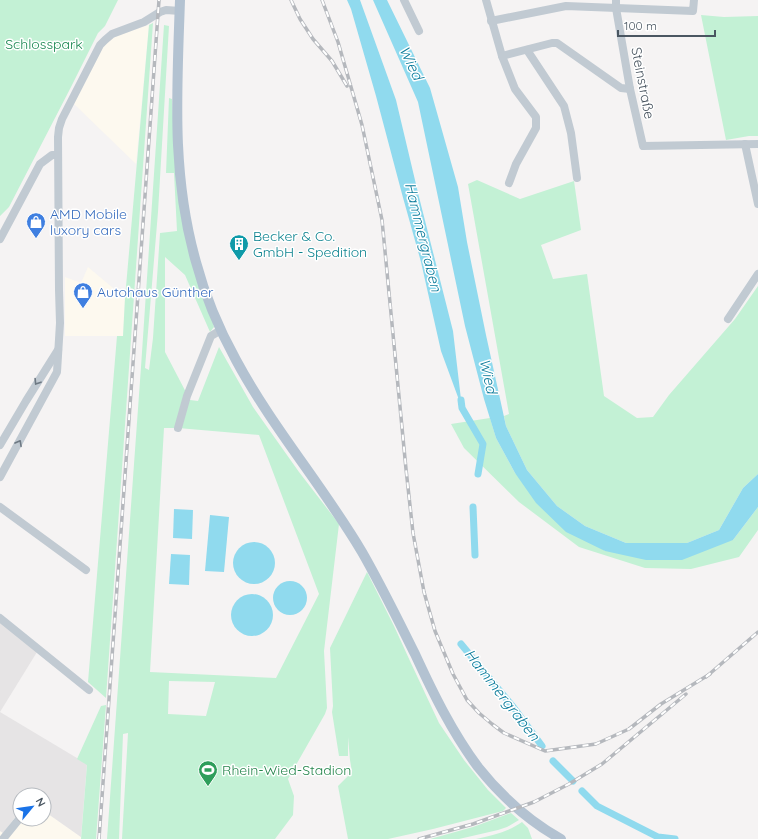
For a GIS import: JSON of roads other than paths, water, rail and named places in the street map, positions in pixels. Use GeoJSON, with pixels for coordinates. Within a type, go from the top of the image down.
{"type":"FeatureCollection","features":[{"type":"Feature","properties":{"kind":"main road"},"geometry":{"type":"LineString","coordinates":[[180,0],[177,119],[178,158],[181,189],[187,226],[196,263],[207,298],[221,330],[236,361],[256,394],[329,499],[361,551],[383,590],[435,697],[461,741],[478,766],[504,795],[526,815],[561,839]]}},
{"type":"Feature","properties":{"kind":"street"},"geometry":{"type":"LineString","coordinates":[[404,0],[419,31]]}},
{"type":"Feature","properties":{"kind":"street"},"geometry":{"type":"LineString","coordinates":[[486,0],[502,56],[515,89],[536,117],[536,128],[516,164],[509,183]]}},
{"type":"Feature","properties":{"kind":"street"},"geometry":{"type":"LineString","coordinates":[[492,21],[540,11],[565,3],[616,4],[693,11],[694,0]]}},
{"type":"Feature","properties":{"kind":"street","name":"Steinstraße"},"geometry":{"type":"LineString","coordinates":[[616,4],[630,89],[643,146],[745,144]]}},
{"type":"Feature","properties":{"kind":"street"},"geometry":{"type":"LineString","coordinates":[[0,477],[57,372],[60,323],[58,155],[59,128],[62,119],[102,42],[112,34],[144,22],[160,12],[166,10],[180,11]]}},
{"type":"Feature","properties":{"kind":"street"},"geometry":{"type":"LineString","coordinates":[[502,56],[552,43],[558,43],[621,88],[630,89]]}},
{"type":"Feature","properties":{"kind":"street"},"geometry":{"type":"LineString","coordinates":[[527,50],[564,106],[578,178]]}},
{"type":"Feature","properties":{"kind":"street"},"geometry":{"type":"LineString","coordinates":[[758,144],[745,144],[758,204]]}},
{"type":"Feature","properties":{"kind":"street"},"geometry":{"type":"LineString","coordinates":[[0,239],[40,164],[52,156],[58,155]]}},
{"type":"Feature","properties":{"kind":"street"},"geometry":{"type":"LineString","coordinates":[[728,319],[758,274]]}},
{"type":"Feature","properties":{"kind":"street"},"geometry":{"type":"LineString","coordinates":[[178,428],[187,396],[211,336],[221,330]]}},
{"type":"Feature","properties":{"kind":"street"},"geometry":{"type":"LineString","coordinates":[[0,445],[58,349]]}},
{"type":"Feature","properties":{"kind":"street"},"geometry":{"type":"LineString","coordinates":[[0,507],[86,570]]}},
{"type":"Feature","properties":{"kind":"street"},"geometry":{"type":"LineString","coordinates":[[0,618],[89,690]]}},
{"type":"Feature","properties":{"kind":"street"},"geometry":{"type":"LineString","coordinates":[[3,839],[13,827]]}},
{"type":"Feature","properties":{"kind":"water"},"geometry":{"type":"Polygon","coordinates":[[[347,0],[360,0],[396,100],[453,331],[462,408],[441,351],[421,262],[376,96],[351,9],[347,0]]]}},
{"type":"Feature","properties":{"kind":"water","name":"Wied"},"geometry":{"type":"Polygon","coordinates":[[[373,0],[387,0],[430,88],[458,187],[467,242],[506,426],[527,470],[557,506],[585,526],[626,543],[687,543],[719,530],[743,488],[758,474],[758,507],[733,540],[682,560],[646,560],[605,551],[566,532],[536,503],[515,473],[496,438],[484,399],[465,326],[418,102],[373,0]]]}},
{"type":"Feature","properties":{"kind":"water"},"geometry":{"type":"Polygon","coordinates":[[[174,509],[193,510],[192,539],[173,538],[174,509]]]}},
{"type":"Feature","properties":{"kind":"water"},"geometry":{"type":"Polygon","coordinates":[[[210,515],[229,517],[224,572],[205,571],[210,515]]]}},
{"type":"Feature","properties":{"kind":"water"},"geometry":{"type":"Polygon","coordinates":[[[254,542],[269,548],[275,563],[269,578],[254,584],[239,578],[233,563],[239,548],[254,542]]]}},
{"type":"Feature","properties":{"kind":"water"},"geometry":{"type":"Polygon","coordinates":[[[171,554],[190,555],[189,585],[169,584],[171,554]]]}},
{"type":"Feature","properties":{"kind":"water"},"geometry":{"type":"Polygon","coordinates":[[[293,581],[302,586],[306,591],[306,605],[302,610],[297,614],[287,615],[283,614],[274,605],[273,595],[274,591],[283,582],[293,581]]]}},
{"type":"Feature","properties":{"kind":"water"},"geometry":{"type":"Polygon","coordinates":[[[252,594],[267,600],[273,615],[267,630],[252,636],[237,630],[231,615],[237,600],[252,594]]]}},
{"type":"Feature","properties":{"kind":"waterway","name":"Hammergraben"},"geometry":{"type":"LineString","coordinates":[[461,400],[462,408],[483,444],[478,474]]}},
{"type":"Feature","properties":{"kind":"waterway","name":"Hammergraben"},"geometry":{"type":"LineString","coordinates":[[473,507],[475,555]]}},
{"type":"Feature","properties":{"kind":"waterway","name":"Hammergraben"},"geometry":{"type":"LineString","coordinates":[[461,644],[514,708],[542,746]]}},
{"type":"Feature","properties":{"kind":"waterway","name":"Hammergraben"},"geometry":{"type":"LineString","coordinates":[[553,761],[573,781]]}},
{"type":"Feature","properties":{"kind":"waterway","name":"Hammergraben"},"geometry":{"type":"LineString","coordinates":[[582,791],[597,806],[658,837],[675,839]]}},
{"type":"Feature","properties":{"kind":"railway"},"geometry":{"type":"LineString","coordinates":[[99,839],[159,0]]}},
{"type":"Feature","properties":{"kind":"railway"},"geometry":{"type":"LineString","coordinates":[[291,0],[300,19],[313,39],[332,61],[347,86]]}},
{"type":"Feature","properties":{"kind":"railway"},"geometry":{"type":"LineString","coordinates":[[322,0],[338,42],[362,125],[382,220],[413,533],[424,592],[435,631],[453,674],[467,700],[479,713],[504,733],[545,751],[596,744],[629,729],[661,704],[710,674]]}},
{"type":"Feature","properties":{"kind":"railway"},"geometry":{"type":"LineString","coordinates":[[706,677],[758,632]]}},
{"type":"Feature","properties":{"kind":"railway"},"geometry":{"type":"LineString","coordinates":[[419,839],[473,824],[534,802],[569,784],[602,764],[686,694]]}},
{"type":"Feature","properties":{"kind":"place","name":"AMD Mobile luxory cars"},"geometry":{"type":"Point","coordinates":[36,239]}},
{"type":"Feature","properties":{"kind":"place","name":"Becker & Co. GmbH - Spedition"},"geometry":{"type":"Point","coordinates":[239,261]}},
{"type":"Feature","properties":{"kind":"place","name":"Autohaus Günther"},"geometry":{"type":"Point","coordinates":[83,309]}},
{"type":"Feature","properties":{"kind":"place","name":"Rhein-Wied-Stadion"},"geometry":{"type":"Point","coordinates":[208,787]}},
{"type":"Feature","properties":{"kind":"park label","name":"Schlosspark"},"geometry":{"type":"Point","coordinates":[44,44]}}]}
